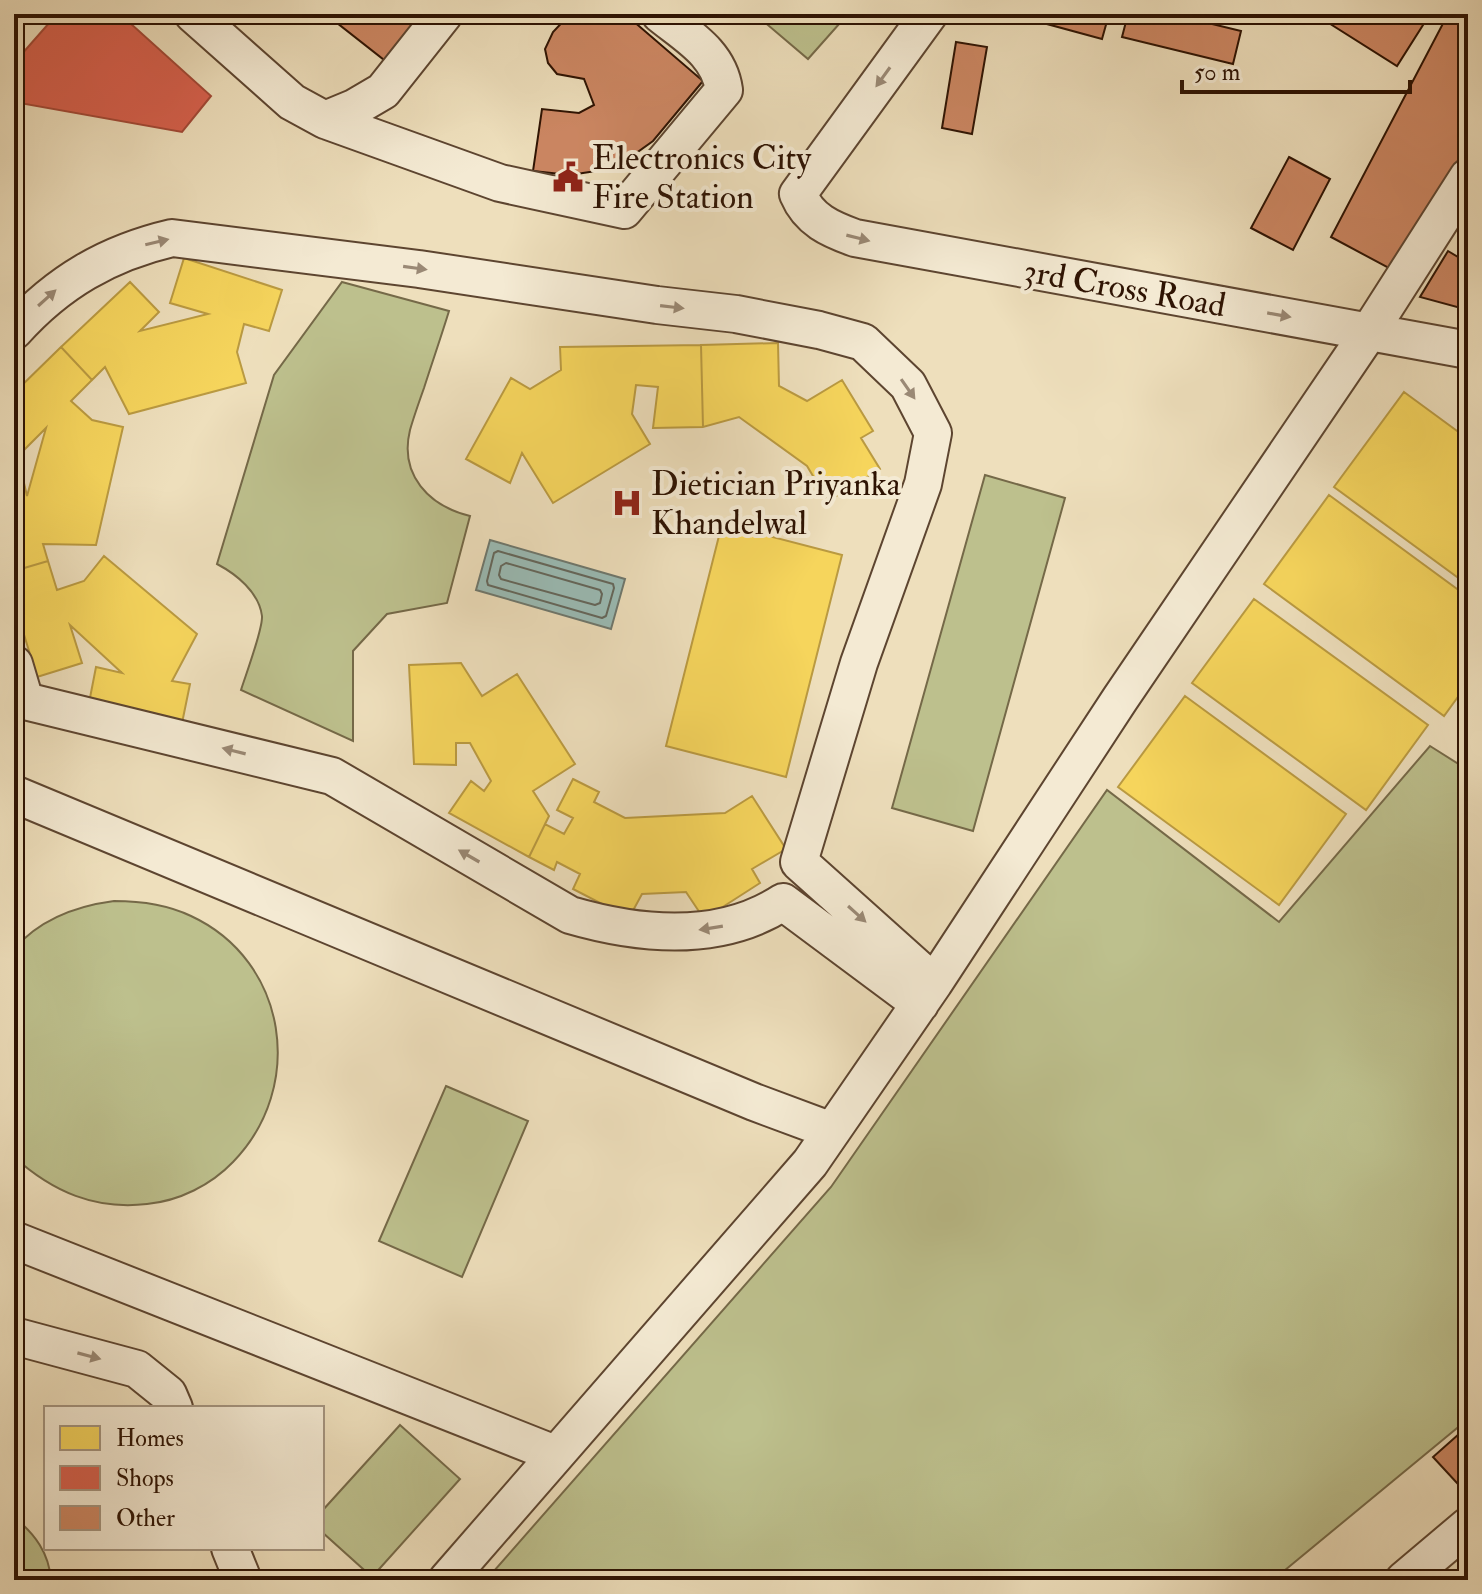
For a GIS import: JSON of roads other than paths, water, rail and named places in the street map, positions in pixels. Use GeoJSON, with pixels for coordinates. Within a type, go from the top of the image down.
{"type":"FeatureCollection","features":[{"type":"Feature","properties":{"kind":"street"},"geometry":{"type":"LineString","coordinates":[[193,14],[292,102],[325,120],[500,183],[624,210],[724,90],[721,72],[701,46],[660,14]]}},
{"type":"Feature","properties":{"kind":"street"},"geometry":{"type":"LineString","coordinates":[[325,120],[383,91],[444,14]]}},
{"type":"Feature","properties":{"kind":"street","name":"3rd Cross Road"},"geometry":{"type":"LineString","coordinates":[[929,14],[798,194],[804,209],[828,228],[855,238],[1468,350]]}},
{"type":"Feature","properties":{"kind":"street"},"geometry":{"type":"LineString","coordinates":[[447,1580],[810,1163],[1369,332],[1468,177]]}},
{"type":"Feature","properties":{"kind":"street"},"geometry":{"type":"LineString","coordinates":[[14,331],[57,288],[85,270],[141,245],[172,238],[736,314],[863,342],[908,385],[933,433],[923,484],[859,663],[799,862],[927,993]]}},
{"type":"Feature","properties":{"kind":"street"},"geometry":{"type":"LineString","coordinates":[[14,664],[25,701],[332,776],[570,915],[614,927],[670,932],[732,925],[763,915],[783,902],[927,993]]}},
{"type":"Feature","properties":{"kind":"street"},"geometry":{"type":"LineString","coordinates":[[14,794],[754,1102],[832,1131]]}},
{"type":"Feature","properties":{"kind":"street"},"geometry":{"type":"LineString","coordinates":[[14,1240],[555,1454]]}},
{"type":"Feature","properties":{"kind":"street"},"geometry":{"type":"LineString","coordinates":[[14,1336],[137,1369],[168,1394],[173,1406]]}},
{"type":"Feature","properties":{"kind":"street"},"geometry":{"type":"LineString","coordinates":[[1404,1580],[1468,1526]]}},
{"type":"Feature","properties":{"kind":"street"},"geometry":{"type":"LineString","coordinates":[[231,1550],[243,1580]]}},
{"type":"Feature","properties":{"kind":"water"},"geometry":{"type":"Polygon","coordinates":[[[490,540],[625,579],[611,629],[476,590],[490,540]]]}},
{"type":"Feature","properties":{"kind":"place","name":"Electronics City Fire Station"},"geometry":{"type":"Point","coordinates":[568,177]}},
{"type":"Feature","properties":{"kind":"place","name":"Dietician Priyanka Khandelwal"},"geometry":{"type":"Point","coordinates":[627,503]}}]}
